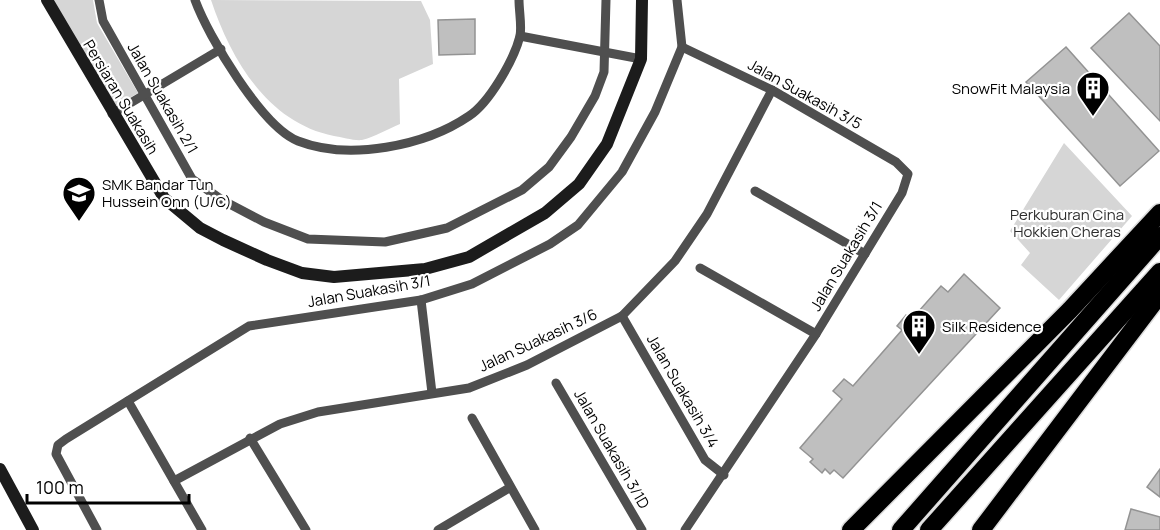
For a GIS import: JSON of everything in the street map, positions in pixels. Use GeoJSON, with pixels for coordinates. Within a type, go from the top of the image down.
{"type":"FeatureCollection","features":[{"type":"Feature","properties":{"kind":"highway"},"geometry":{"type":"LineString","coordinates":[[851,530],[1062,319],[1160,213]]}},
{"type":"Feature","properties":{"kind":"highway"},"geometry":{"type":"LineString","coordinates":[[901,530],[1160,236]]}},
{"type":"Feature","properties":{"kind":"highway"},"geometry":{"type":"LineString","coordinates":[[929,530],[1160,272]]}},
{"type":"Feature","properties":{"kind":"highway"},"geometry":{"type":"LineString","coordinates":[[981,530],[1160,294]]}},
{"type":"Feature","properties":{"kind":"street","name":"Persiaran Suakasih"},"geometry":{"type":"LineString","coordinates":[[47,0],[112,114],[164,198],[200,228],[267,261],[302,273],[334,277],[381,275],[425,269],[469,257],[545,213],[579,184],[607,144],[641,59],[642,0]]}},
{"type":"Feature","properties":{"kind":"street","name":"Jalan Suakasih 2/1"},"geometry":{"type":"LineString","coordinates":[[99,0],[103,21],[192,178],[222,200],[264,222],[308,239],[385,243],[447,228],[522,190],[549,167],[571,137],[595,96],[604,72],[606,0]]}},
{"type":"Feature","properties":{"kind":"street"},"geometry":{"type":"LineString","coordinates":[[195,0],[245,90],[271,122],[297,141],[335,149],[380,149],[424,137],[470,116],[497,86],[520,36],[519,0]]}},
{"type":"Feature","properties":{"kind":"street","name":"Jalan Suakasih 3/1"},"geometry":{"type":"LineString","coordinates":[[97,530],[60,466],[56,454],[58,446],[128,401],[249,326],[421,300],[472,284],[550,244],[578,225],[622,172],[655,112],[682,47],[677,0]]}},
{"type":"Feature","properties":{"kind":"street"},"geometry":{"type":"LineString","coordinates":[[520,36],[641,59]]}},
{"type":"Feature","properties":{"kind":"street","name":"Jalan Suakasih 3/5"},"geometry":{"type":"LineString","coordinates":[[682,47],[772,90],[896,162],[909,174]]}},
{"type":"Feature","properties":{"kind":"street"},"geometry":{"type":"LineString","coordinates":[[112,114],[221,49]]}},
{"type":"Feature","properties":{"kind":"street","name":"Jalan Suakasih 3/6"},"geometry":{"type":"LineString","coordinates":[[174,482],[250,438],[280,424],[318,412],[469,388],[527,365],[622,316],[675,261],[707,214],[772,90]]}},
{"type":"Feature","properties":{"kind":"street","name":"Jalan Suakasih 3/1"},"geometry":{"type":"LineString","coordinates":[[685,530],[724,475],[816,334],[902,193],[909,174]]}},
{"type":"Feature","properties":{"kind":"street"},"geometry":{"type":"LineString","coordinates":[[755,191],[865,254]]}},
{"type":"Feature","properties":{"kind":"street"},"geometry":{"type":"LineString","coordinates":[[700,268],[816,334]]}},
{"type":"Feature","properties":{"kind":"street"},"geometry":{"type":"LineString","coordinates":[[421,300],[432,393]]}},
{"type":"Feature","properties":{"kind":"street","name":"Jalan Suakasih 3/4"},"geometry":{"type":"LineString","coordinates":[[622,316],[705,460],[724,475]]}},
{"type":"Feature","properties":{"kind":"street","name":"Jalan Suakasih 3/1D"},"geometry":{"type":"LineString","coordinates":[[556,383],[642,530]]}},
{"type":"Feature","properties":{"kind":"street"},"geometry":{"type":"LineString","coordinates":[[128,401],[202,530]]}},
{"type":"Feature","properties":{"kind":"street"},"geometry":{"type":"LineString","coordinates":[[472,418],[509,488],[535,530]]}},
{"type":"Feature","properties":{"kind":"street"},"geometry":{"type":"LineString","coordinates":[[250,438],[306,530]]}},
{"type":"Feature","properties":{"kind":"street"},"geometry":{"type":"LineString","coordinates":[[0,469],[33,530]]}},
{"type":"Feature","properties":{"kind":"street"},"geometry":{"type":"LineString","coordinates":[[438,530],[509,488]]}},
{"type":"Feature","properties":{"kind":"green space"},"geometry":{"type":"Polygon","coordinates":[[[53,0],[93,0],[97,23],[138,93],[114,107],[53,0]]]}},
{"type":"Feature","properties":{"kind":"green space"},"geometry":{"type":"Polygon","coordinates":[[[211,0],[421,1],[430,20],[433,64],[399,79],[400,124],[362,140],[334,136],[311,129],[290,118],[255,86],[229,45],[211,0]]]}},
{"type":"Feature","properties":{"kind":"green space","name":"Perkuburan Cina Hokkien Cheras"},"geometry":{"type":"Polygon","coordinates":[[[1064,143],[1132,216],[1059,300],[1021,265],[1030,253],[1010,231],[1064,143]]]}},
{"type":"Feature","properties":{"kind":"building"},"geometry":{"type":"Polygon","coordinates":[[[1129,13],[1160,46],[1160,121],[1091,48],[1129,13]]]}},
{"type":"Feature","properties":{"kind":"building"},"geometry":{"type":"Polygon","coordinates":[[[475,19],[475,54],[439,55],[438,20],[475,19]]]}},
{"type":"Feature","properties":{"kind":"building","name":"SnowFit Malaysia"},"geometry":{"type":"Polygon","coordinates":[[[1066,47],[1159,151],[1120,186],[1026,82],[1066,47]]]}},
{"type":"Feature","properties":{"kind":"building","name":"Silk Residence"},"geometry":{"type":"Polygon","coordinates":[[[964,274],[1000,308],[843,478],[834,470],[830,474],[825,469],[822,473],[810,462],[813,459],[800,448],[842,399],[833,391],[844,379],[853,386],[902,330],[897,326],[906,315],[911,320],[941,286],[948,292],[964,274]]]}},
{"type":"Feature","properties":{"kind":"building"},"geometry":{"type":"Polygon","coordinates":[[[1160,469],[1160,497],[1147,487],[1160,469]]]}},
{"type":"Feature","properties":{"kind":"building"},"geometry":{"type":"Polygon","coordinates":[[[1131,509],[1160,517],[1160,530],[1125,530],[1131,509]]]}},
{"type":"Feature","properties":{"kind":"place","name":"SnowFit Malaysia"},"geometry":{"type":"Point","coordinates":[1093,117]}},
{"type":"Feature","properties":{"kind":"place","name":"SMK Bandar Tun Hussein Onn (U/C)"},"geometry":{"type":"Point","coordinates":[79,222]}},
{"type":"Feature","properties":{"kind":"place","name":"Silk Residence"},"geometry":{"type":"Point","coordinates":[919,355]}}]}
